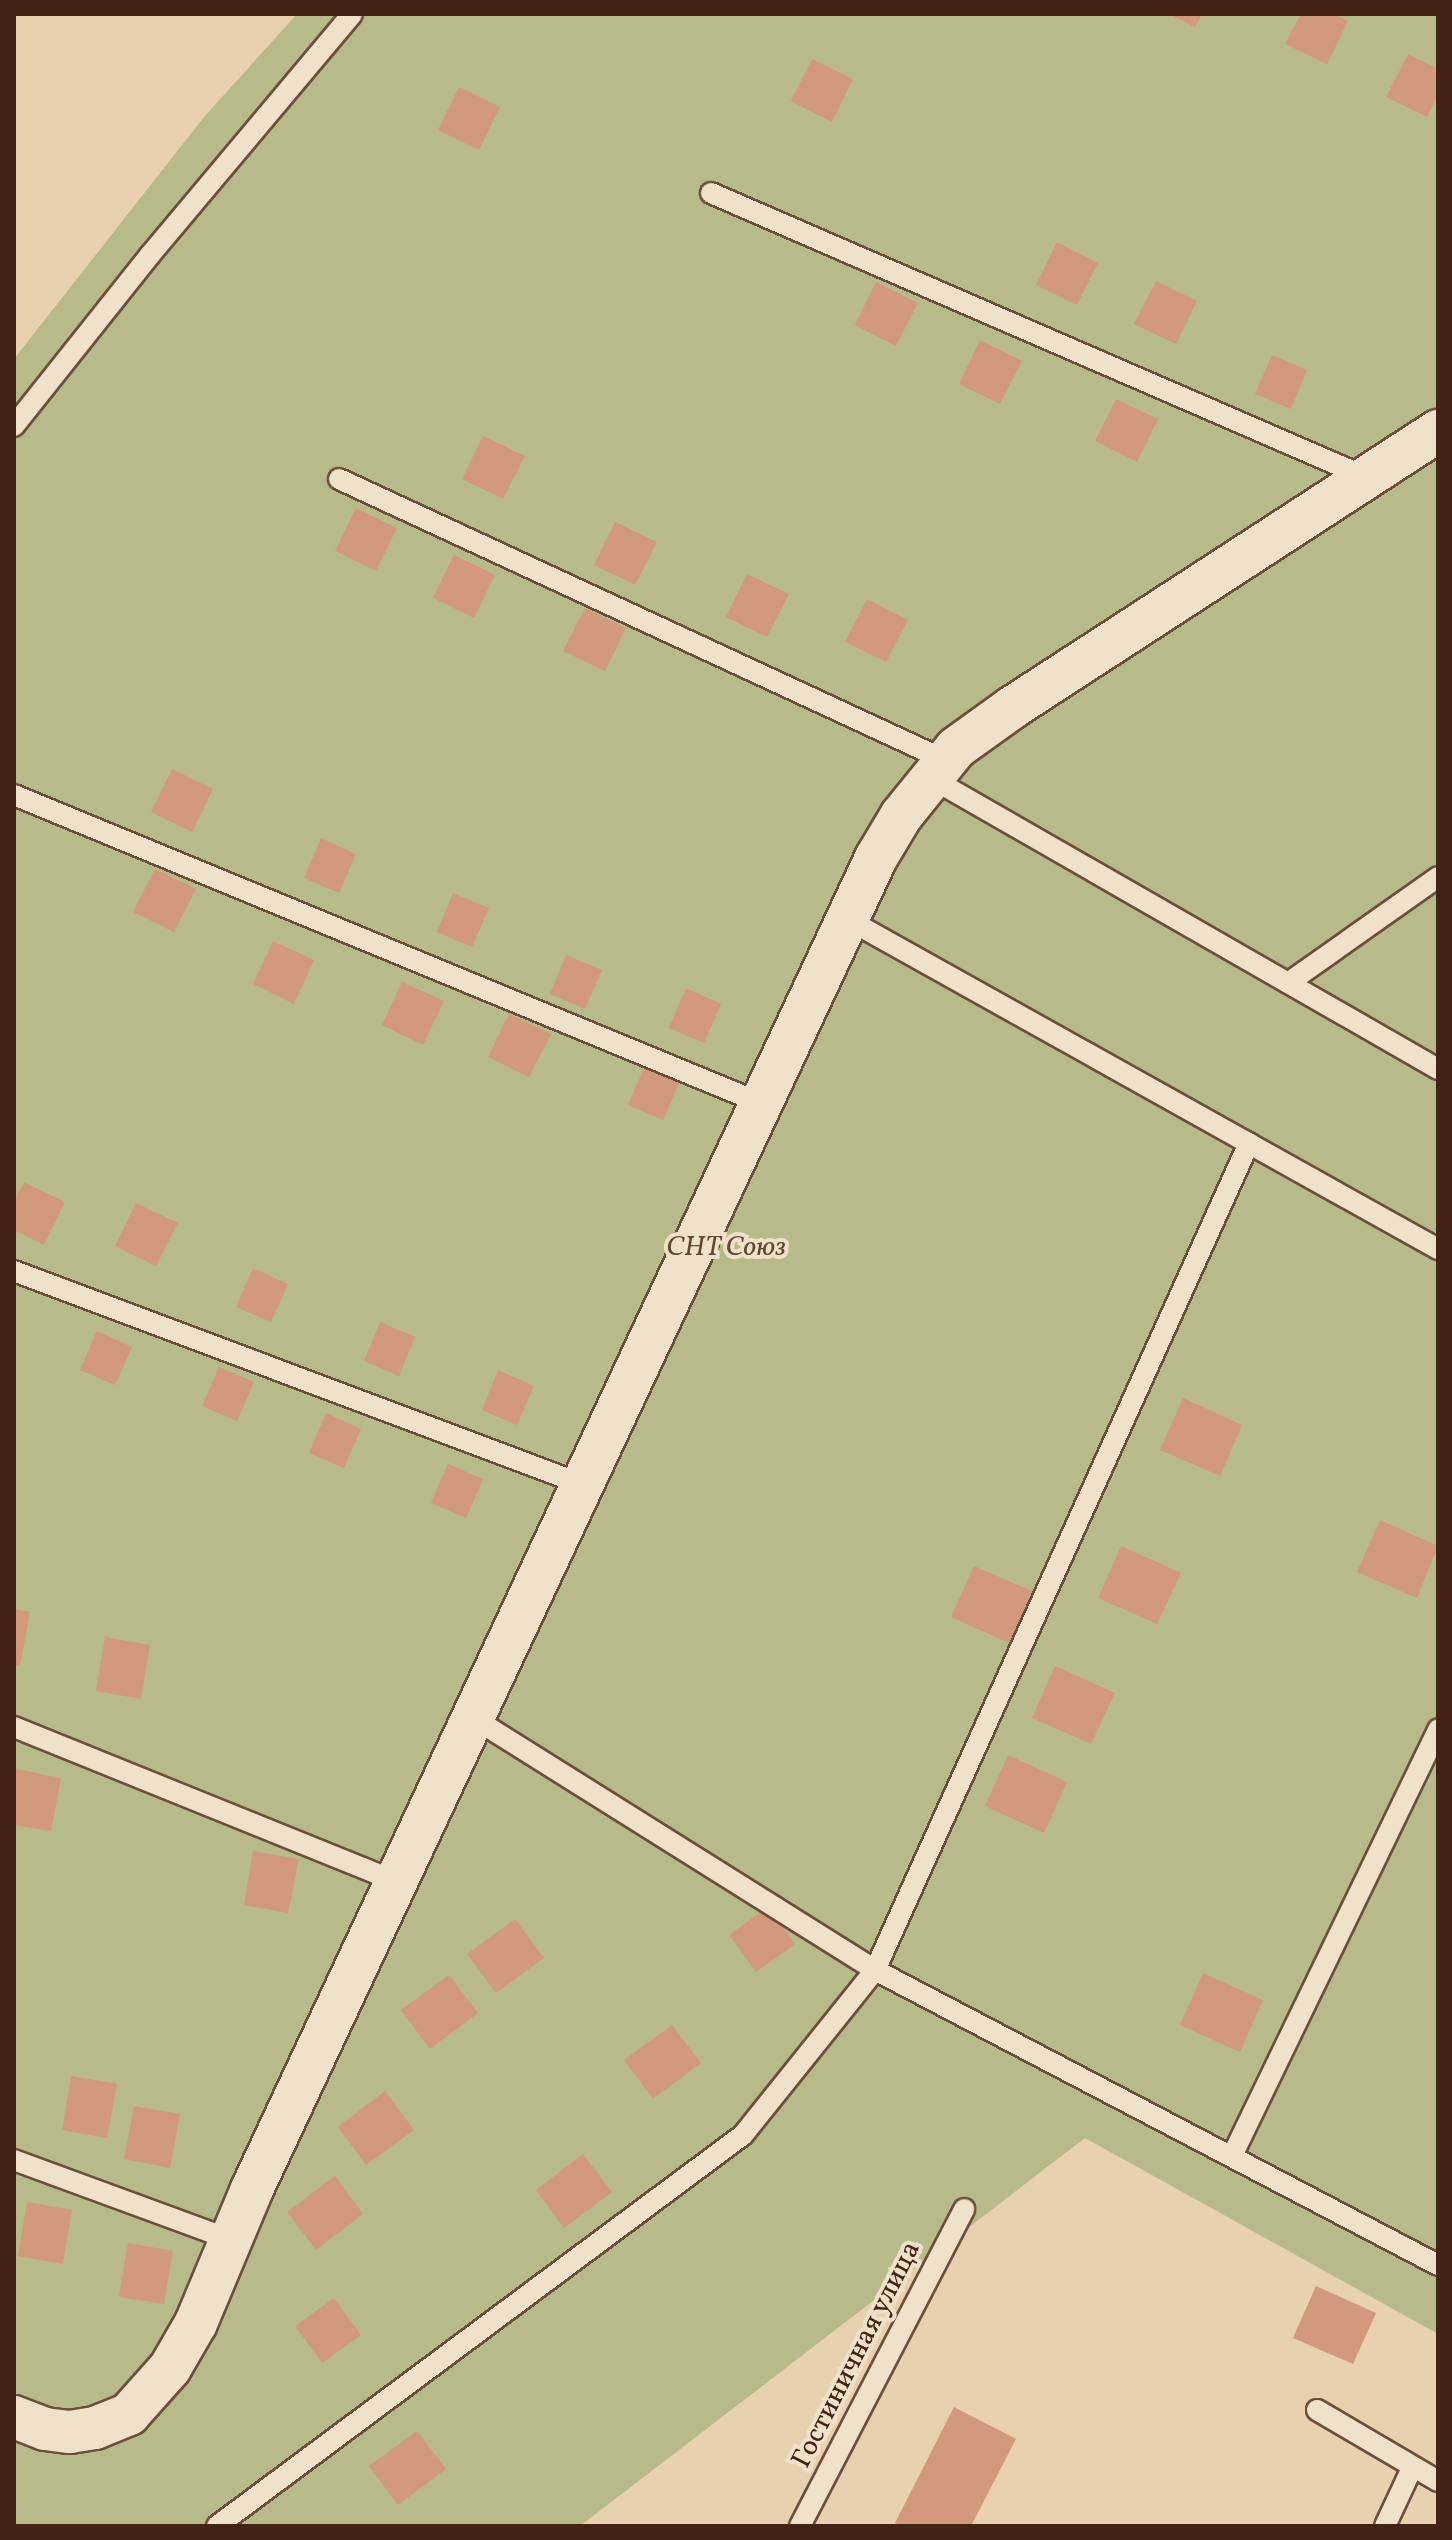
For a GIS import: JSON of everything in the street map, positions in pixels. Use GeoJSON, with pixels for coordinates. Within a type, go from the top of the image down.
{"type":"FeatureCollection","features":[{"type":"Feature","properties":{"kind":"street"},"geometry":{"type":"LineString","coordinates":[[14,2417],[45,2429],[70,2432],[95,2428],[129,2414],[170,2368],[196,2323],[231,2240],[397,1882],[876,858],[937,769],[956,748],[1076,665],[1438,431]]}},
{"type":"Feature","properties":{"kind":"lane"},"geometry":{"type":"LineString","coordinates":[[14,426],[150,255],[352,14]]}},
{"type":"Feature","properties":{"kind":"lane"},"geometry":{"type":"LineString","coordinates":[[711,193],[1368,478]]}},
{"type":"Feature","properties":{"kind":"lane"},"geometry":{"type":"LineString","coordinates":[[339,479],[937,769],[1288,983],[1438,1069]]}},
{"type":"Feature","properties":{"kind":"lane"},"geometry":{"type":"LineString","coordinates":[[14,795],[763,1104]]}},
{"type":"Feature","properties":{"kind":"lane"},"geometry":{"type":"LineString","coordinates":[[1288,983],[1438,877]]}},
{"type":"Feature","properties":{"kind":"lane"},"geometry":{"type":"LineString","coordinates":[[847,919],[1438,1249]]}},
{"type":"Feature","properties":{"kind":"lane"},"geometry":{"type":"LineString","coordinates":[[217,2526],[743,2135],[875,1970],[1249,1143]]}},
{"type":"Feature","properties":{"kind":"lane"},"geometry":{"type":"LineString","coordinates":[[14,1271],[584,1485]]}},
{"type":"Feature","properties":{"kind":"lane"},"geometry":{"type":"LineString","coordinates":[[474,1718],[875,1970],[1438,2265]]}},
{"type":"Feature","properties":{"kind":"lane"},"geometry":{"type":"LineString","coordinates":[[14,1727],[397,1882]]}},
{"type":"Feature","properties":{"kind":"lane"},"geometry":{"type":"LineString","coordinates":[[1232,2156],[1438,1729]]}},
{"type":"Feature","properties":{"kind":"lane"},"geometry":{"type":"LineString","coordinates":[[14,2160],[231,2240]]}},
{"type":"Feature","properties":{"kind":"lane","name":"Гостиничная улица"},"geometry":{"type":"LineString","coordinates":[[800,2526],[964,2209]]}},
{"type":"Feature","properties":{"kind":"lane"},"geometry":{"type":"LineString","coordinates":[[1317,2410],[1438,2481]]}},
{"type":"Feature","properties":{"kind":"lane"},"geometry":{"type":"LineString","coordinates":[[1385,2526],[1412,2468]]}},
{"type":"Feature","properties":{"kind":"green space","name":"СНТ Союз"},"geometry":{"type":"Polygon","coordinates":[[[297,14],[1438,14],[1438,2334],[1085,2138],[580,2526],[14,2526],[14,359],[204,117],[297,14]]]}},
{"type":"Feature","properties":{"kind":"building"},"geometry":{"type":"Polygon","coordinates":[[[1169,14],[1202,14],[1195,27],[1169,14]]]}},
{"type":"Feature","properties":{"kind":"building"},"geometry":{"type":"Polygon","coordinates":[[[1301,14],[1333,14],[1348,21],[1327,64],[1285,44],[1301,14]]]}},
{"type":"Feature","properties":{"kind":"building"},"geometry":{"type":"Polygon","coordinates":[[[1408,54],[1438,69],[1438,95],[1427,117],[1386,97],[1408,54]]]}},
{"type":"Feature","properties":{"kind":"building"},"geometry":{"type":"Polygon","coordinates":[[[812,59],[853,79],[832,122],[791,101],[812,59]]]}},
{"type":"Feature","properties":{"kind":"building"},"geometry":{"type":"Polygon","coordinates":[[[459,87],[500,107],[479,150],[438,130],[459,87]]]}},
{"type":"Feature","properties":{"kind":"building"},"geometry":{"type":"Polygon","coordinates":[[[1057,242],[1098,263],[1077,305],[1036,285],[1057,242]]]}},
{"type":"Feature","properties":{"kind":"building"},"geometry":{"type":"Polygon","coordinates":[[[1156,281],[1197,301],[1176,344],[1134,324],[1156,281]]]}},
{"type":"Feature","properties":{"kind":"building"},"geometry":{"type":"Polygon","coordinates":[[[876,282],[918,303],[896,346],[855,325],[876,282]]]}},
{"type":"Feature","properties":{"kind":"building"},"geometry":{"type":"Polygon","coordinates":[[[980,340],[1022,361],[1000,404],[959,384],[980,340]]]}},
{"type":"Feature","properties":{"kind":"building"},"geometry":{"type":"Polygon","coordinates":[[[1272,355],[1307,370],[1291,409],[1255,394],[1272,355]]]}},
{"type":"Feature","properties":{"kind":"building"},"geometry":{"type":"Polygon","coordinates":[[[1116,399],[1158,419],[1137,462],[1095,441],[1116,399]]]}},
{"type":"Feature","properties":{"kind":"building"},"geometry":{"type":"Polygon","coordinates":[[[483,436],[525,456],[503,499],[462,479],[483,436]]]}},
{"type":"Feature","properties":{"kind":"building"},"geometry":{"type":"Polygon","coordinates":[[[356,508],[397,528],[376,571],[335,551],[356,508]]]}},
{"type":"Feature","properties":{"kind":"building"},"geometry":{"type":"Polygon","coordinates":[[[615,522],[657,542],[635,585],[594,565],[615,522]]]}},
{"type":"Feature","properties":{"kind":"building"},"geometry":{"type":"Polygon","coordinates":[[[454,555],[495,575],[474,618],[433,598],[454,555]]]}},
{"type":"Feature","properties":{"kind":"building"},"geometry":{"type":"Polygon","coordinates":[[[747,574],[789,594],[767,637],[726,617],[747,574]]]}},
{"type":"Feature","properties":{"kind":"building"},"geometry":{"type":"Polygon","coordinates":[[[867,599],[908,620],[886,662],[845,642],[867,599]]]}},
{"type":"Feature","properties":{"kind":"building"},"geometry":{"type":"Polygon","coordinates":[[[585,608],[626,628],[605,671],[563,651],[585,608]]]}},
{"type":"Feature","properties":{"kind":"building"},"geometry":{"type":"Polygon","coordinates":[[[172,769],[213,789],[192,832],[151,812],[172,769]]]}},
{"type":"Feature","properties":{"kind":"building"},"geometry":{"type":"Polygon","coordinates":[[[321,838],[356,854],[339,893],[304,878],[321,838]]]}},
{"type":"Feature","properties":{"kind":"building"},"geometry":{"type":"Polygon","coordinates":[[[155,869],[196,889],[174,932],[133,912],[155,869]]]}},
{"type":"Feature","properties":{"kind":"building"},"geometry":{"type":"Polygon","coordinates":[[[453,893],[489,908],[472,947],[437,932],[453,893]]]}},
{"type":"Feature","properties":{"kind":"building"},"geometry":{"type":"Polygon","coordinates":[[[273,941],[314,960],[294,1004],[253,984],[273,941]]]}},
{"type":"Feature","properties":{"kind":"building"},"geometry":{"type":"Polygon","coordinates":[[[566,955],[602,970],[585,1009],[550,994],[566,955]]]}},
{"type":"Feature","properties":{"kind":"building"},"geometry":{"type":"Polygon","coordinates":[[[402,982],[444,1001],[423,1045],[382,1025],[402,982]]]}},
{"type":"Feature","properties":{"kind":"building"},"geometry":{"type":"Polygon","coordinates":[[[686,988],[721,1004],[704,1043],[669,1028],[686,988]]]}},
{"type":"Feature","properties":{"kind":"building"},"geometry":{"type":"Polygon","coordinates":[[[509,1014],[551,1034],[529,1077],[488,1057],[509,1014]]]}},
{"type":"Feature","properties":{"kind":"building"},"geometry":{"type":"Polygon","coordinates":[[[645,1066],[680,1081],[663,1120],[628,1105],[645,1066]]]}},
{"type":"Feature","properties":{"kind":"building"},"geometry":{"type":"Polygon","coordinates":[[[24,1182],[65,1202],[44,1245],[14,1230],[14,1201],[24,1182]]]}},
{"type":"Feature","properties":{"kind":"building"},"geometry":{"type":"Polygon","coordinates":[[[136,1203],[178,1223],[156,1266],[115,1246],[136,1203]]]}},
{"type":"Feature","properties":{"kind":"building"},"geometry":{"type":"Polygon","coordinates":[[[253,1268],[288,1284],[271,1322],[236,1307],[253,1268]]]}},
{"type":"Feature","properties":{"kind":"building"},"geometry":{"type":"Polygon","coordinates":[[[380,1322],[415,1337],[399,1376],[364,1361],[380,1322]]]}},
{"type":"Feature","properties":{"kind":"building"},"geometry":{"type":"Polygon","coordinates":[[[97,1331],[132,1347],[115,1385],[80,1370],[97,1331]]]}},
{"type":"Feature","properties":{"kind":"building"},"geometry":{"type":"Polygon","coordinates":[[[219,1367],[254,1382],[237,1421],[202,1406],[219,1367]]]}},
{"type":"Feature","properties":{"kind":"building"},"geometry":{"type":"Polygon","coordinates":[[[498,1370],[534,1386],[517,1425],[482,1410],[498,1370]]]}},
{"type":"Feature","properties":{"kind":"building"},"geometry":{"type":"Polygon","coordinates":[[[1183,1398],[1242,1425],[1220,1476],[1160,1450],[1183,1398]]]}},
{"type":"Feature","properties":{"kind":"building"},"geometry":{"type":"Polygon","coordinates":[[[326,1413],[361,1429],[344,1468],[309,1453],[326,1413]]]}},
{"type":"Feature","properties":{"kind":"building"},"geometry":{"type":"Polygon","coordinates":[[[448,1464],[483,1479],[466,1518],[431,1503],[448,1464]]]}},
{"type":"Feature","properties":{"kind":"building"},"geometry":{"type":"Polygon","coordinates":[[[1380,1520],[1438,1546],[1417,1598],[1357,1572],[1380,1520]]]}},
{"type":"Feature","properties":{"kind":"building"},"geometry":{"type":"Polygon","coordinates":[[[1121,1546],[1181,1573],[1157,1624],[1098,1598],[1121,1546]]]}},
{"type":"Feature","properties":{"kind":"building"},"geometry":{"type":"Polygon","coordinates":[[[974,1566],[1034,1592],[1011,1644],[951,1617],[974,1566]]]}},
{"type":"Feature","properties":{"kind":"building"},"geometry":{"type":"Polygon","coordinates":[[[14,1609],[30,1612],[20,1666],[14,1665],[14,1609]]]}},
{"type":"Feature","properties":{"kind":"building"},"geometry":{"type":"Polygon","coordinates":[[[105,1637],[150,1645],[141,1699],[96,1691],[105,1637]]]}},
{"type":"Feature","properties":{"kind":"building"},"geometry":{"type":"Polygon","coordinates":[[[1055,1666],[1115,1693],[1091,1744],[1032,1718],[1055,1666]]]}},
{"type":"Feature","properties":{"kind":"building"},"geometry":{"type":"Polygon","coordinates":[[[1008,1755],[1067,1782],[1044,1833],[985,1806],[1008,1755]]]}},
{"type":"Feature","properties":{"kind":"building"},"geometry":{"type":"Polygon","coordinates":[[[16,1769],[61,1778],[51,1831],[14,1825],[16,1769]]]}},
{"type":"Feature","properties":{"kind":"building"},"geometry":{"type":"Polygon","coordinates":[[[253,1851],[299,1859],[288,1913],[244,1905],[253,1851]]]}},
{"type":"Feature","properties":{"kind":"building"},"geometry":{"type":"Polygon","coordinates":[[[768,1907],[795,1944],[756,1972],[729,1935],[768,1907]]]}},
{"type":"Feature","properties":{"kind":"building"},"geometry":{"type":"Polygon","coordinates":[[[515,1919],[544,1958],[496,1993],[467,1954],[515,1919]]]}},
{"type":"Feature","properties":{"kind":"building"},"geometry":{"type":"Polygon","coordinates":[[[1203,1973],[1263,2000],[1240,2052],[1180,2025],[1203,1973]]]}},
{"type":"Feature","properties":{"kind":"building"},"geometry":{"type":"Polygon","coordinates":[[[449,1975],[478,2013],[430,2049],[401,2010],[449,1975]]]}},
{"type":"Feature","properties":{"kind":"building"},"geometry":{"type":"Polygon","coordinates":[[[672,2025],[701,2063],[653,2099],[624,2060],[672,2025]]]}},
{"type":"Feature","properties":{"kind":"building"},"geometry":{"type":"Polygon","coordinates":[[[71,2076],[117,2084],[107,2138],[62,2130],[71,2076]]]}},
{"type":"Feature","properties":{"kind":"building"},"geometry":{"type":"Polygon","coordinates":[[[385,2091],[414,2130],[366,2165],[338,2127],[385,2091]]]}},
{"type":"Feature","properties":{"kind":"building"},"geometry":{"type":"Polygon","coordinates":[[[134,2106],[180,2114],[170,2168],[124,2159],[134,2106]]]}},
{"type":"Feature","properties":{"kind":"building"},"geometry":{"type":"Polygon","coordinates":[[[583,2154],[612,2192],[564,2228],[536,2190],[583,2154]]]}},
{"type":"Feature","properties":{"kind":"building"},"geometry":{"type":"Polygon","coordinates":[[[335,2176],[363,2214],[316,2250],[287,2212],[335,2176]]]}},
{"type":"Feature","properties":{"kind":"building"},"geometry":{"type":"Polygon","coordinates":[[[27,2202],[72,2210],[63,2264],[18,2256],[27,2202]]]}},
{"type":"Feature","properties":{"kind":"building"},"geometry":{"type":"Polygon","coordinates":[[[128,2243],[173,2251],[164,2304],[119,2297],[128,2243]]]}},
{"type":"Feature","properties":{"kind":"building"},"geometry":{"type":"Polygon","coordinates":[[[1316,2286],[1376,2313],[1353,2364],[1293,2338],[1316,2286]]]}},
{"type":"Feature","properties":{"kind":"building"},"geometry":{"type":"Polygon","coordinates":[[[334,2298],[361,2335],[322,2363],[295,2326],[334,2298]]]}},
{"type":"Feature","properties":{"kind":"building"},"geometry":{"type":"Polygon","coordinates":[[[954,2407],[1016,2439],[971,2526],[902,2526],[895,2523],[954,2407]]]}},
{"type":"Feature","properties":{"kind":"building"},"geometry":{"type":"Polygon","coordinates":[[[417,2431],[446,2469],[398,2505],[369,2466],[417,2431]]]}}]}
